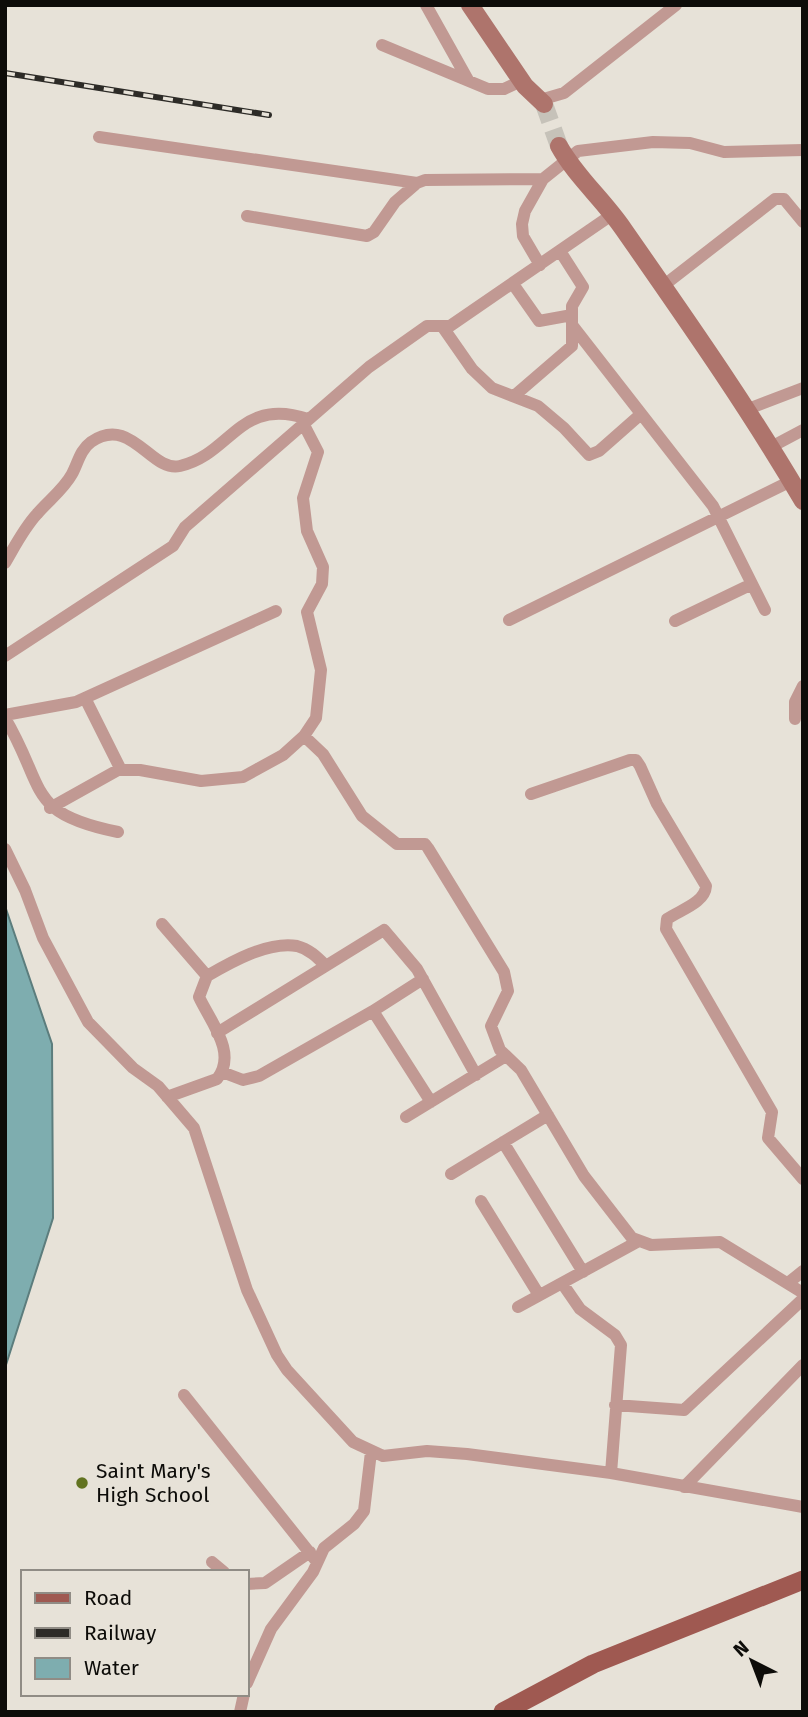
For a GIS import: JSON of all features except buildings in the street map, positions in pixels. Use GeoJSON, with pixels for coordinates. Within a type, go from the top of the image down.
{"type":"FeatureCollection","features":[{"type":"Feature","properties":{"kind":"main road"},"geometry":{"type":"LineString","coordinates":[[503,1712],[593,1664],[803,1580]]}},
{"type":"Feature","properties":{"kind":"street"},"geometry":{"type":"LineString","coordinates":[[426,5],[468,80]]}},
{"type":"Feature","properties":{"kind":"street"},"geometry":{"type":"LineString","coordinates":[[470,5],[521,81],[542,102],[567,91],[676,5]]}},
{"type":"Feature","properties":{"kind":"street"},"geometry":{"type":"LineString","coordinates":[[382,45],[498,90],[521,81]]}},
{"type":"Feature","properties":{"kind":"street"},"geometry":{"type":"LineString","coordinates":[[99,137],[417,183]]}},
{"type":"Feature","properties":{"kind":"street"},"geometry":{"type":"LineString","coordinates":[[540,265],[523,236],[522,224],[543,179],[562,152],[645,142],[683,142],[724,152],[803,150]]}},
{"type":"Feature","properties":{"kind":"street"},"geometry":{"type":"LineString","coordinates":[[562,152],[613,214],[748,409],[803,501]]}},
{"type":"Feature","properties":{"kind":"street"},"geometry":{"type":"LineString","coordinates":[[247,216],[367,236],[374,233],[396,202],[417,183],[425,180],[543,179]]}},
{"type":"Feature","properties":{"kind":"street"},"geometry":{"type":"LineString","coordinates":[[663,286],[775,199],[784,199],[802,219]]}},
{"type":"Feature","properties":{"kind":"street"},"geometry":{"type":"LineString","coordinates":[[5,656],[173,546],[185,527],[306,421],[409,338],[427,326],[450,326],[613,214]]}},
{"type":"Feature","properties":{"kind":"street"},"geometry":{"type":"LineString","coordinates":[[514,396],[571,350],[572,303],[583,287],[560,251]]}},
{"type":"Feature","properties":{"kind":"street"},"geometry":{"type":"LineString","coordinates":[[513,284],[539,321],[572,320]]}},
{"type":"Feature","properties":{"kind":"street"},"geometry":{"type":"LineString","coordinates":[[572,320],[718,515],[765,610]]}},
{"type":"Feature","properties":{"kind":"street"},"geometry":{"type":"LineString","coordinates":[[442,326],[482,379],[500,393],[538,406],[555,419],[589,455],[599,452],[642,414]]}},
{"type":"Feature","properties":{"kind":"street"},"geometry":{"type":"LineString","coordinates":[[748,409],[803,388]]}},
{"type":"Feature","properties":{"kind":"street"},"geometry":{"type":"LineString","coordinates":[[5,563],[26,527],[72,475],[82,452],[94,440],[104,437],[130,439],[144,447],[163,465],[177,467],[195,461],[229,433],[263,415],[277,413],[306,421]]}},
{"type":"Feature","properties":{"kind":"street"},"geometry":{"type":"LineString","coordinates":[[50,807],[121,770],[201,781],[243,777],[265,767],[304,736],[316,718],[321,670],[307,612],[324,576],[321,558],[307,531],[303,498],[318,452],[306,421]]}},
{"type":"Feature","properties":{"kind":"street"},"geometry":{"type":"LineString","coordinates":[[771,447],[803,430]]}},
{"type":"Feature","properties":{"kind":"street"},"geometry":{"type":"LineString","coordinates":[[509,620],[791,481]]}},
{"type":"Feature","properties":{"kind":"street"},"geometry":{"type":"LineString","coordinates":[[675,621],[752,584]]}},
{"type":"Feature","properties":{"kind":"street"},"geometry":{"type":"LineString","coordinates":[[118,832],[81,824],[50,807],[5,717],[85,698],[276,611]]}},
{"type":"Feature","properties":{"kind":"street"},"geometry":{"type":"LineString","coordinates":[[795,719],[795,702],[803,686]]}},
{"type":"Feature","properties":{"kind":"street"},"geometry":{"type":"LineString","coordinates":[[85,698],[121,770]]}},
{"type":"Feature","properties":{"kind":"street"},"geometry":{"type":"LineString","coordinates":[[304,736],[323,754],[362,816],[397,844],[425,844],[428,848],[504,972],[508,992],[491,1027],[506,1056],[521,1070],[605,1206],[637,1242],[651,1245],[720,1242],[788,1283],[803,1296],[684,1410],[615,1405]]}},
{"type":"Feature","properties":{"kind":"street"},"geometry":{"type":"LineString","coordinates":[[531,794],[636,760],[657,804],[706,886],[698,901],[667,919],[666,929],[772,1112],[768,1138],[803,1179]]}},
{"type":"Feature","properties":{"kind":"street"},"geometry":{"type":"LineString","coordinates":[[5,849],[25,890],[43,938],[88,1022],[132,1068],[158,1086],[198,1135],[247,1290],[282,1362],[342,1433],[371,1452],[393,1457],[419,1452],[467,1454],[611,1473],[803,1507]]}},
{"type":"Feature","properties":{"kind":"street"},"geometry":{"type":"LineString","coordinates":[[162,924],[207,976]]}},
{"type":"Feature","properties":{"kind":"street"},"geometry":{"type":"LineString","coordinates":[[217,1033],[384,930],[423,979],[475,1075]]}},
{"type":"Feature","properties":{"kind":"street"},"geometry":{"type":"LineString","coordinates":[[167,1097],[211,1083],[222,1072],[225,1052],[199,997],[207,976],[246,957],[285,946],[305,949],[325,965]]}},
{"type":"Feature","properties":{"kind":"street"},"geometry":{"type":"LineString","coordinates":[[222,1072],[243,1080],[259,1076],[423,979]]}},
{"type":"Feature","properties":{"kind":"street"},"geometry":{"type":"LineString","coordinates":[[373,1011],[431,1102]]}},
{"type":"Feature","properties":{"kind":"street"},"geometry":{"type":"LineString","coordinates":[[406,1116],[506,1056]]}},
{"type":"Feature","properties":{"kind":"street"},"geometry":{"type":"LineString","coordinates":[[451,1174],[548,1115]]}},
{"type":"Feature","properties":{"kind":"street"},"geometry":{"type":"LineString","coordinates":[[503,1142],[583,1272]]}},
{"type":"Feature","properties":{"kind":"street"},"geometry":{"type":"LineString","coordinates":[[481,1201],[539,1296]]}},
{"type":"Feature","properties":{"kind":"street"},"geometry":{"type":"LineString","coordinates":[[518,1307],[637,1242]]}},
{"type":"Feature","properties":{"kind":"street"},"geometry":{"type":"LineString","coordinates":[[788,1283],[803,1271]]}},
{"type":"Feature","properties":{"kind":"street"},"geometry":{"type":"LineString","coordinates":[[562,1283],[580,1309],[615,1335],[621,1345],[611,1473]]}},
{"type":"Feature","properties":{"kind":"street"},"geometry":{"type":"LineString","coordinates":[[684,1487],[803,1365]]}},
{"type":"Feature","properties":{"kind":"street"},"geometry":{"type":"LineString","coordinates":[[184,1395],[314,1557],[313,1573],[271,1629],[248,1681]]}},
{"type":"Feature","properties":{"kind":"street"},"geometry":{"type":"LineString","coordinates":[[248,1584],[265,1583],[314,1557],[354,1524],[364,1511],[371,1452]]}},
{"type":"Feature","properties":{"kind":"street"},"geometry":{"type":"LineString","coordinates":[[212,1562],[222,1570]]}},
{"type":"Feature","properties":{"kind":"water"},"geometry":{"type":"Polygon","coordinates":[[[5,906],[52,1044],[53,1218],[5,1368],[5,906]]]}},
{"type":"Feature","properties":{"kind":"tunnel"},"geometry":{"type":"LineString","coordinates":[[544,104],[559,146]]}},
{"type":"Feature","properties":{"kind":"railway"},"geometry":{"type":"LineString","coordinates":[[5,73],[269,115]]}},
{"type":"Feature","properties":{"kind":"place","name":"Saint Mary's High School"},"geometry":{"type":"Point","coordinates":[82,1483]}}]}
